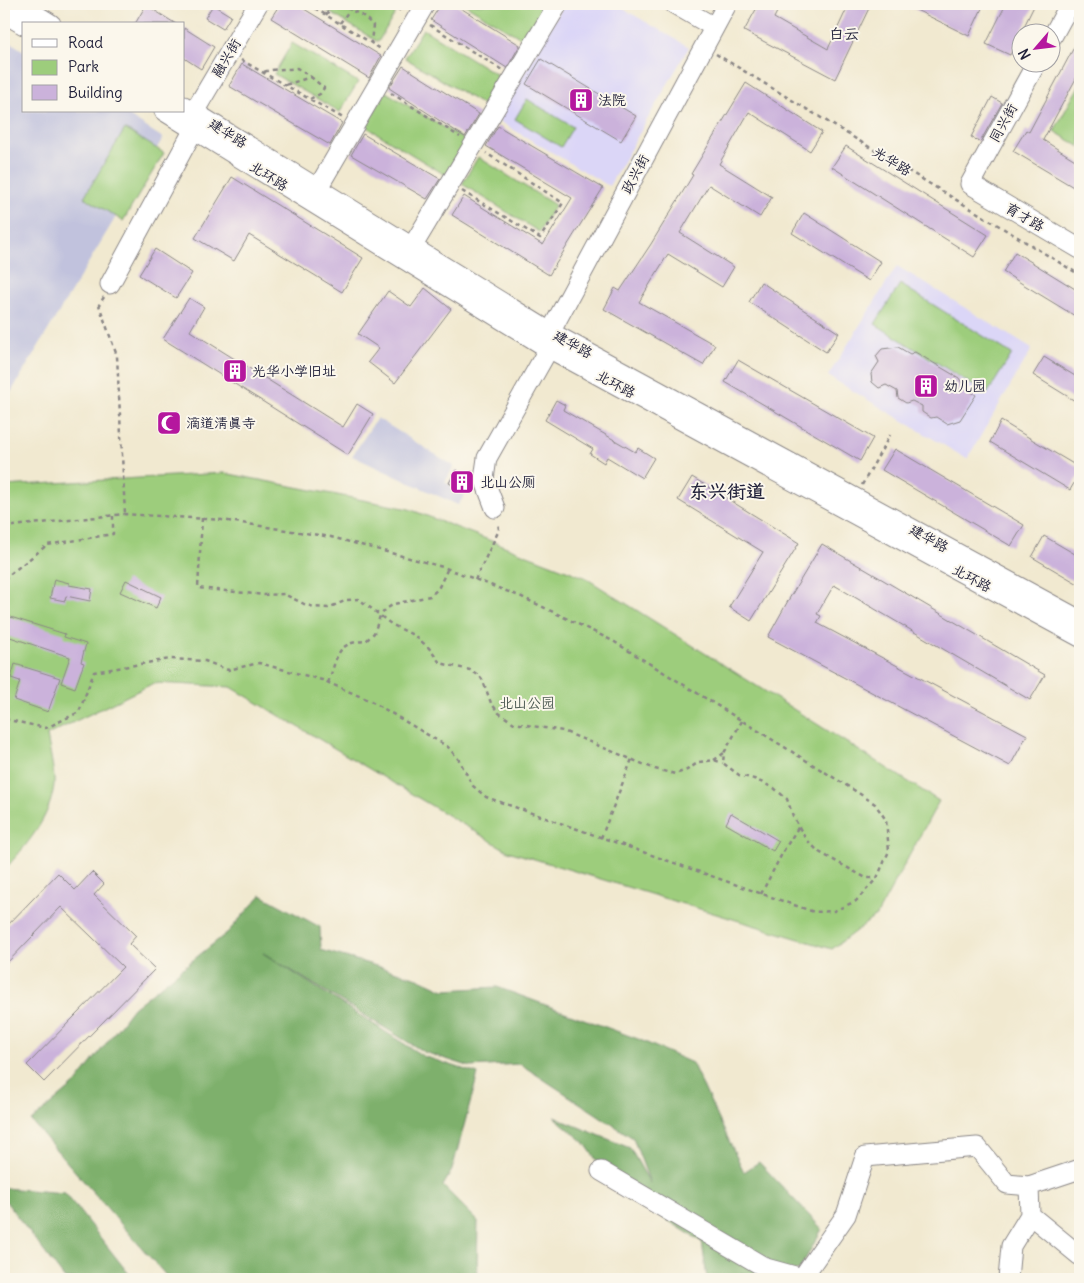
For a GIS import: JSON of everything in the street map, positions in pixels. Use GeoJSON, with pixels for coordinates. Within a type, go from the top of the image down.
{"type":"FeatureCollection","features":[{"type":"Feature","properties":{"kind":"street"},"geometry":{"type":"LineString","coordinates":[[19,4],[48,22]]}},
{"type":"Feature","properties":{"kind":"street","name":"融兴街"},"geometry":{"type":"LineString","coordinates":[[110,284],[193,116],[258,4]]}},
{"type":"Feature","properties":{"kind":"street"},"geometry":{"type":"LineString","coordinates":[[314,195],[425,4]]}},
{"type":"Feature","properties":{"kind":"street"},"geometry":{"type":"LineString","coordinates":[[412,247],[558,4]]}},
{"type":"Feature","properties":{"kind":"street"},"geometry":{"type":"LineString","coordinates":[[674,4],[714,27]]}},
{"type":"Feature","properties":{"kind":"street","name":"政兴街"},"geometry":{"type":"LineString","coordinates":[[495,508],[484,479],[487,458],[727,4]]}},
{"type":"Feature","properties":{"kind":"street"},"geometry":{"type":"LineString","coordinates":[[1060,22],[1070,4]]}},
{"type":"Feature","properties":{"kind":"street"},"geometry":{"type":"LineString","coordinates":[[4,13],[22,25]]}},
{"type":"Feature","properties":{"kind":"street","name":"同兴街"},"geometry":{"type":"LineString","coordinates":[[970,184],[1032,72]]}},
{"type":"Feature","properties":{"kind":"street","name":"北环路"},"geometry":{"type":"LineString","coordinates":[[170,112],[193,116],[547,342],[1080,636]]}},
{"type":"Feature","properties":{"kind":"street","name":"育才路"},"geometry":{"type":"LineString","coordinates":[[970,184],[1080,249]]}},
{"type":"Feature","properties":{"kind":"street","name":"建华路"},"geometry":{"type":"LineString","coordinates":[[314,195],[412,247],[547,342],[856,498],[1080,620]]}},
{"type":"Feature","properties":{"kind":"street"},"geometry":{"type":"LineString","coordinates":[[601,1171],[766,1268],[803,1279],[846,1215],[865,1157],[977,1147],[1006,1184],[1029,1186],[1080,1169]]}},
{"type":"Feature","properties":{"kind":"street"},"geometry":{"type":"LineString","coordinates":[[1008,1279],[1011,1246],[1030,1215],[1029,1186]]}},
{"type":"Feature","properties":{"kind":"street"},"geometry":{"type":"LineString","coordinates":[[1030,1215],[1080,1256]]}},
{"type":"Feature","properties":{"kind":"path"},"geometry":{"type":"LineString","coordinates":[[308,4],[383,50]]}},
{"type":"Feature","properties":{"kind":"path"},"geometry":{"type":"LineString","coordinates":[[326,15],[333,4]]}},
{"type":"Feature","properties":{"kind":"path"},"geometry":{"type":"LineString","coordinates":[[339,4],[363,16],[373,25],[371,42]]}},
{"type":"Feature","properties":{"kind":"path"},"geometry":{"type":"LineString","coordinates":[[340,23],[354,4]]}},
{"type":"Feature","properties":{"kind":"path"},"geometry":{"type":"LineString","coordinates":[[390,4],[401,11]]}},
{"type":"Feature","properties":{"kind":"path"},"geometry":{"type":"LineString","coordinates":[[427,23],[513,78]]}},
{"type":"Feature","properties":{"kind":"path","name":"光华路"},"geometry":{"type":"LineString","coordinates":[[704,47],[1080,275]]}},
{"type":"Feature","properties":{"kind":"path"},"geometry":{"type":"LineString","coordinates":[[229,53],[345,119]]}},
{"type":"Feature","properties":{"kind":"path"},"geometry":{"type":"LineString","coordinates":[[263,72],[274,68],[288,70],[297,68],[324,88],[320,94],[310,99]]}},
{"type":"Feature","properties":{"kind":"path"},"geometry":{"type":"LineString","coordinates":[[285,84],[311,77]]}},
{"type":"Feature","properties":{"kind":"path"},"geometry":{"type":"LineString","coordinates":[[387,90],[563,203],[540,238],[450,184]]}},
{"type":"Feature","properties":{"kind":"path"},"geometry":{"type":"LineString","coordinates":[[110,284],[99,305],[117,356],[125,514]]}},
{"type":"Feature","properties":{"kind":"path"},"geometry":{"type":"LineString","coordinates":[[856,498],[890,435]]}},
{"type":"Feature","properties":{"kind":"path"},"geometry":{"type":"LineString","coordinates":[[475,580],[499,530],[495,508]]}},
{"type":"Feature","properties":{"kind":"path"},"geometry":{"type":"LineString","coordinates":[[4,527],[125,514],[202,518],[331,537],[448,569],[522,598],[612,640],[875,804],[886,820],[889,851],[877,878],[856,901],[834,911],[814,912],[486,797],[473,786],[459,760],[448,747],[371,700],[328,683],[259,663],[228,670],[205,661],[170,660],[94,672],[79,712],[46,728],[4,719]]}},
{"type":"Feature","properties":{"kind":"path"},"geometry":{"type":"LineString","coordinates":[[4,579],[47,545],[113,534],[113,515]]}},
{"type":"Feature","properties":{"kind":"path"},"geometry":{"type":"LineString","coordinates":[[202,518],[198,588],[264,595],[284,594],[314,607],[328,608],[347,600],[359,600],[370,606],[380,616],[414,636],[429,648],[440,663],[470,670],[480,676],[491,703],[499,713],[514,723],[563,731],[655,769],[675,774],[687,770],[699,762],[714,760],[723,763],[739,775],[774,788],[787,799],[805,838],[819,852],[866,878],[877,878]]}},
{"type":"Feature","properties":{"kind":"path"},"geometry":{"type":"LineString","coordinates":[[328,683],[340,651],[345,644],[355,641],[366,641],[374,633],[380,616],[394,604],[430,596],[438,589],[448,569]]}},
{"type":"Feature","properties":{"kind":"path"},"geometry":{"type":"LineString","coordinates":[[723,763],[724,753],[742,720]]}},
{"type":"Feature","properties":{"kind":"path"},"geometry":{"type":"LineString","coordinates":[[714,760],[724,753]]}},
{"type":"Feature","properties":{"kind":"path"},"geometry":{"type":"LineString","coordinates":[[601,838],[632,759]]}},
{"type":"Feature","properties":{"kind":"path"},"geometry":{"type":"LineString","coordinates":[[4,833],[10,826]]}},
{"type":"Feature","properties":{"kind":"path"},"geometry":{"type":"LineString","coordinates":[[761,894],[799,826]]}},
{"type":"Feature","properties":{"kind":"shaded area"},"geometry":{"type":"Polygon","coordinates":[[[564,4],[615,4],[689,47],[609,186],[497,120],[564,4]]]}},
{"type":"Feature","properties":{"kind":"shaded area"},"geometry":{"type":"Polygon","coordinates":[[[4,38],[22,50],[22,112],[123,112],[163,138],[4,404],[4,38]]]}},
{"type":"Feature","properties":{"kind":"shaded area"},"geometry":{"type":"Polygon","coordinates":[[[897,266],[1032,349],[967,459],[828,376],[897,266]]]}},
{"type":"Feature","properties":{"kind":"shaded area"},"geometry":{"type":"Polygon","coordinates":[[[377,418],[454,466],[445,482],[465,495],[458,505],[352,456],[377,418]]]}},
{"type":"Feature","properties":{"kind":"green space"},"geometry":{"type":"Polygon","coordinates":[[[316,4],[382,4],[396,12],[378,42],[316,4]]]}},
{"type":"Feature","properties":{"kind":"green space"},"geometry":{"type":"Polygon","coordinates":[[[464,4],[546,4],[548,5],[526,41],[464,4]]]}},
{"type":"Feature","properties":{"kind":"green space"},"geometry":{"type":"Polygon","coordinates":[[[423,29],[504,79],[486,107],[405,58],[423,29]]]}},
{"type":"Feature","properties":{"kind":"green space"},"geometry":{"type":"Polygon","coordinates":[[[292,43],[358,82],[340,112],[274,74],[292,43]]]}},
{"type":"Feature","properties":{"kind":"green space"},"geometry":{"type":"Polygon","coordinates":[[[1080,84],[1080,147],[1054,131],[1080,84]]]}},
{"type":"Feature","properties":{"kind":"green space"},"geometry":{"type":"Polygon","coordinates":[[[386,92],[468,142],[447,176],[365,126],[386,92]]]}},
{"type":"Feature","properties":{"kind":"green space"},"geometry":{"type":"Polygon","coordinates":[[[527,99],[573,127],[561,147],[515,119],[527,99]]]}},
{"type":"Feature","properties":{"kind":"green space"},"geometry":{"type":"Polygon","coordinates":[[[125,129],[164,153],[123,221],[84,197],[125,129]]]}},
{"type":"Feature","properties":{"kind":"green space"},"geometry":{"type":"Polygon","coordinates":[[[478,157],[555,205],[539,232],[462,184],[478,157]]]}},
{"type":"Feature","properties":{"kind":"green space"},"geometry":{"type":"Polygon","coordinates":[[[900,284],[1012,354],[987,394],[875,324],[900,284]]]}},
{"type":"Feature","properties":{"kind":"green space","name":"北山公园"},"geometry":{"type":"Polygon","coordinates":[[[224,473],[409,509],[584,577],[939,801],[877,915],[832,949],[508,851],[231,687],[154,683],[47,735],[53,767],[54,785],[52,797],[36,831],[4,870],[4,486],[224,473]]]}},
{"type":"Feature","properties":{"kind":"green space"},"geometry":{"type":"Polygon","coordinates":[[[261,895],[320,927],[321,950],[418,978],[444,990],[497,987],[638,1039],[692,1063],[744,1172],[759,1162],[822,1229],[800,1269],[773,1279],[761,1279],[741,1273],[740,1279],[707,1279],[702,1242],[615,1187],[584,1142],[554,1117],[630,1148],[650,1183],[633,1138],[520,1064],[471,1067],[424,1052],[263,953],[423,1056],[478,1074],[452,1170],[443,1186],[478,1221],[477,1272],[463,1279],[169,1279],[31,1121],[76,1083],[133,1008],[228,932],[261,895]]]}},
{"type":"Feature","properties":{"kind":"green space"},"geometry":{"type":"Polygon","coordinates":[[[4,1188],[65,1193],[133,1279],[65,1279],[4,1199],[4,1188]]]}},
{"type":"Feature","properties":{"kind":"building"},"geometry":{"type":"Polygon","coordinates":[[[280,4],[296,4],[381,56],[369,78],[271,18],[280,4]]]}},
{"type":"Feature","properties":{"kind":"building"},"geometry":{"type":"Polygon","coordinates":[[[441,4],[454,4],[520,45],[507,68],[431,20],[441,4]]]}},
{"type":"Feature","properties":{"kind":"building"},"geometry":{"type":"Polygon","coordinates":[[[759,4],[781,4],[774,18],[828,49],[849,4],[871,4],[835,79],[744,31],[759,4]]]}},
{"type":"Feature","properties":{"kind":"building"},"geometry":{"type":"Polygon","coordinates":[[[904,4],[984,4],[969,36],[904,4]]]}},
{"type":"Feature","properties":{"kind":"building"},"geometry":{"type":"Polygon","coordinates":[[[1006,4],[1035,4],[1026,22],[1012,22],[1012,51],[1010,55],[986,44],[1006,4]]]}},
{"type":"Feature","properties":{"kind":"building"},"geometry":{"type":"Polygon","coordinates":[[[146,5],[173,22],[136,22],[146,5]]]}},
{"type":"Feature","properties":{"kind":"building"},"geometry":{"type":"Polygon","coordinates":[[[213,5],[231,16],[223,29],[205,18],[213,5]]]}},
{"type":"Feature","properties":{"kind":"building"},"geometry":{"type":"Polygon","coordinates":[[[185,29],[214,47],[201,69],[185,59],[185,29]]]}},
{"type":"Feature","properties":{"kind":"building"},"geometry":{"type":"Polygon","coordinates":[[[1080,36],[1080,71],[1043,140],[1080,163],[1080,191],[1013,151],[1026,130],[1029,132],[1080,36]]]}},
{"type":"Feature","properties":{"kind":"building","name":"法院"},"geometry":{"type":"Polygon","coordinates":[[[541,59],[636,116],[621,141],[526,84],[541,59]]]}},
{"type":"Feature","properties":{"kind":"building"},"geometry":{"type":"Polygon","coordinates":[[[242,64],[342,123],[330,145],[229,86],[242,64]]]}},
{"type":"Feature","properties":{"kind":"building"},"geometry":{"type":"Polygon","coordinates":[[[403,66],[479,114],[465,137],[389,88],[403,66]]]}},
{"type":"Feature","properties":{"kind":"building"},"geometry":{"type":"Polygon","coordinates":[[[746,83],[822,132],[810,151],[749,112],[719,164],[772,197],[760,217],[709,185],[680,233],[734,267],[722,287],[668,254],[639,302],[715,345],[703,365],[604,309],[615,288],[620,291],[651,244],[746,83]]]}},
{"type":"Feature","properties":{"kind":"building"},"geometry":{"type":"Polygon","coordinates":[[[992,97],[1002,103],[980,142],[971,137],[992,97]]]}},
{"type":"Feature","properties":{"kind":"building"},"geometry":{"type":"Polygon","coordinates":[[[498,126],[603,188],[549,275],[452,215],[464,196],[543,245],[572,198],[486,146],[498,126]]]}},
{"type":"Feature","properties":{"kind":"building"},"geometry":{"type":"Polygon","coordinates":[[[363,134],[440,179],[427,199],[351,155],[363,134]]]}},
{"type":"Feature","properties":{"kind":"building"},"geometry":{"type":"Polygon","coordinates":[[[846,146],[988,235],[974,257],[832,167],[846,146]]]}},
{"type":"Feature","properties":{"kind":"building"},"geometry":{"type":"Polygon","coordinates":[[[232,177],[363,258],[342,292],[249,235],[234,261],[195,238],[232,177]]]}},
{"type":"Feature","properties":{"kind":"building"},"geometry":{"type":"Polygon","coordinates":[[[804,213],[881,262],[869,281],[792,233],[804,213]]]}},
{"type":"Feature","properties":{"kind":"building"},"geometry":{"type":"Polygon","coordinates":[[[155,249],[192,273],[176,298],[139,275],[155,249]]]}},
{"type":"Feature","properties":{"kind":"building"},"geometry":{"type":"Polygon","coordinates":[[[1015,252],[1080,292],[1080,319],[1003,272],[1015,252]]]}},
{"type":"Feature","properties":{"kind":"building"},"geometry":{"type":"Polygon","coordinates":[[[761,282],[839,333],[826,352],[749,302],[761,282]]]}},
{"type":"Feature","properties":{"kind":"building"},"geometry":{"type":"Polygon","coordinates":[[[425,288],[451,309],[395,383],[368,362],[379,348],[358,334],[388,291],[411,307],[425,288]]]}},
{"type":"Feature","properties":{"kind":"building","name":"光华小学旧址"},"geometry":{"type":"Polygon","coordinates":[[[189,298],[204,307],[190,331],[343,427],[357,404],[373,414],[348,455],[163,339],[189,298]]]}},
{"type":"Feature","properties":{"kind":"building","name":"幼儿园"},"geometry":{"type":"Polygon","coordinates":[[[898,347],[910,354],[915,352],[959,378],[964,387],[976,395],[960,420],[947,424],[936,417],[931,418],[922,412],[922,406],[912,401],[906,403],[898,398],[897,391],[886,385],[879,388],[872,382],[871,374],[879,362],[876,356],[882,349],[898,347]]]}},
{"type":"Feature","properties":{"kind":"building"},"geometry":{"type":"Polygon","coordinates":[[[1044,357],[1080,379],[1080,404],[1033,375],[1044,357]]]}},
{"type":"Feature","properties":{"kind":"building"},"geometry":{"type":"Polygon","coordinates":[[[738,360],[873,438],[860,461],[725,382],[738,360]]]}},
{"type":"Feature","properties":{"kind":"building"},"geometry":{"type":"Polygon","coordinates":[[[556,400],[565,405],[563,410],[635,452],[638,448],[654,458],[642,478],[607,457],[604,463],[590,454],[593,449],[545,420],[556,400]]]}},
{"type":"Feature","properties":{"kind":"building"},"geometry":{"type":"Polygon","coordinates":[[[1001,421],[1080,468],[1080,473],[1070,490],[990,442],[1001,421]]]}},
{"type":"Feature","properties":{"kind":"building"},"geometry":{"type":"Polygon","coordinates":[[[895,449],[1024,525],[1011,546],[882,470],[895,449]]]}},
{"type":"Feature","properties":{"kind":"building","name":"北山公厕"},"geometry":{"type":"Polygon","coordinates":[[[456,470],[473,480],[474,484],[468,494],[449,483],[456,470]]]}},
{"type":"Feature","properties":{"kind":"building"},"geometry":{"type":"Polygon","coordinates":[[[692,477],[799,543],[751,621],[729,607],[763,552],[678,500],[692,477]]]}},
{"type":"Feature","properties":{"kind":"building"},"geometry":{"type":"Polygon","coordinates":[[[1044,536],[1080,557],[1080,585],[1032,557],[1044,536]]]}},
{"type":"Feature","properties":{"kind":"building"},"geometry":{"type":"Polygon","coordinates":[[[822,544],[1045,675],[1030,700],[834,585],[817,614],[821,616],[817,623],[1027,735],[1010,766],[768,637],[822,544]]]}},
{"type":"Feature","properties":{"kind":"building"},"geometry":{"type":"Polygon","coordinates":[[[54,579],[69,583],[69,585],[92,589],[90,601],[66,596],[65,601],[50,598],[54,579]]]}},
{"type":"Feature","properties":{"kind":"building"},"geometry":{"type":"Polygon","coordinates":[[[126,580],[161,597],[156,608],[120,592],[126,580]]]}},
{"type":"Feature","properties":{"kind":"building"},"geometry":{"type":"Polygon","coordinates":[[[4,615],[65,634],[64,637],[86,644],[81,662],[84,663],[75,688],[61,683],[70,657],[4,635],[4,615]]]}},
{"type":"Feature","properties":{"kind":"building"},"geometry":{"type":"Polygon","coordinates":[[[15,664],[60,678],[48,712],[14,700],[20,681],[11,678],[15,664]]]}},
{"type":"Feature","properties":{"kind":"building"},"geometry":{"type":"Polygon","coordinates":[[[731,813],[779,841],[773,851],[726,824],[731,813]]]}},
{"type":"Feature","properties":{"kind":"building"},"geometry":{"type":"Polygon","coordinates":[[[92,872],[104,884],[94,895],[136,936],[129,944],[155,969],[44,1082],[27,1065],[123,967],[61,907],[4,966],[4,929],[58,873],[75,890],[92,872]]]}},
{"type":"Feature","properties":{"kind":"place","name":"法院"},"geometry":{"type":"Point","coordinates":[581,100]}},
{"type":"Feature","properties":{"kind":"place","name":"光华小学旧址"},"geometry":{"type":"Point","coordinates":[235,371]}},
{"type":"Feature","properties":{"kind":"place","name":"幼儿园"},"geometry":{"type":"Point","coordinates":[926,386]}},
{"type":"Feature","properties":{"kind":"place","name":"滴道清真寺"},"geometry":{"type":"Point","coordinates":[169,423]}},
{"type":"Feature","properties":{"kind":"place","name":"北山公厕"},"geometry":{"type":"Point","coordinates":[462,482]}},
{"type":"Feature","properties":{"kind":"district","name":"白云"},"geometry":{"type":"Point","coordinates":[844,33]}},
{"type":"Feature","properties":{"kind":"district","name":"东兴街道"},"geometry":{"type":"Point","coordinates":[727,491]}}]}
